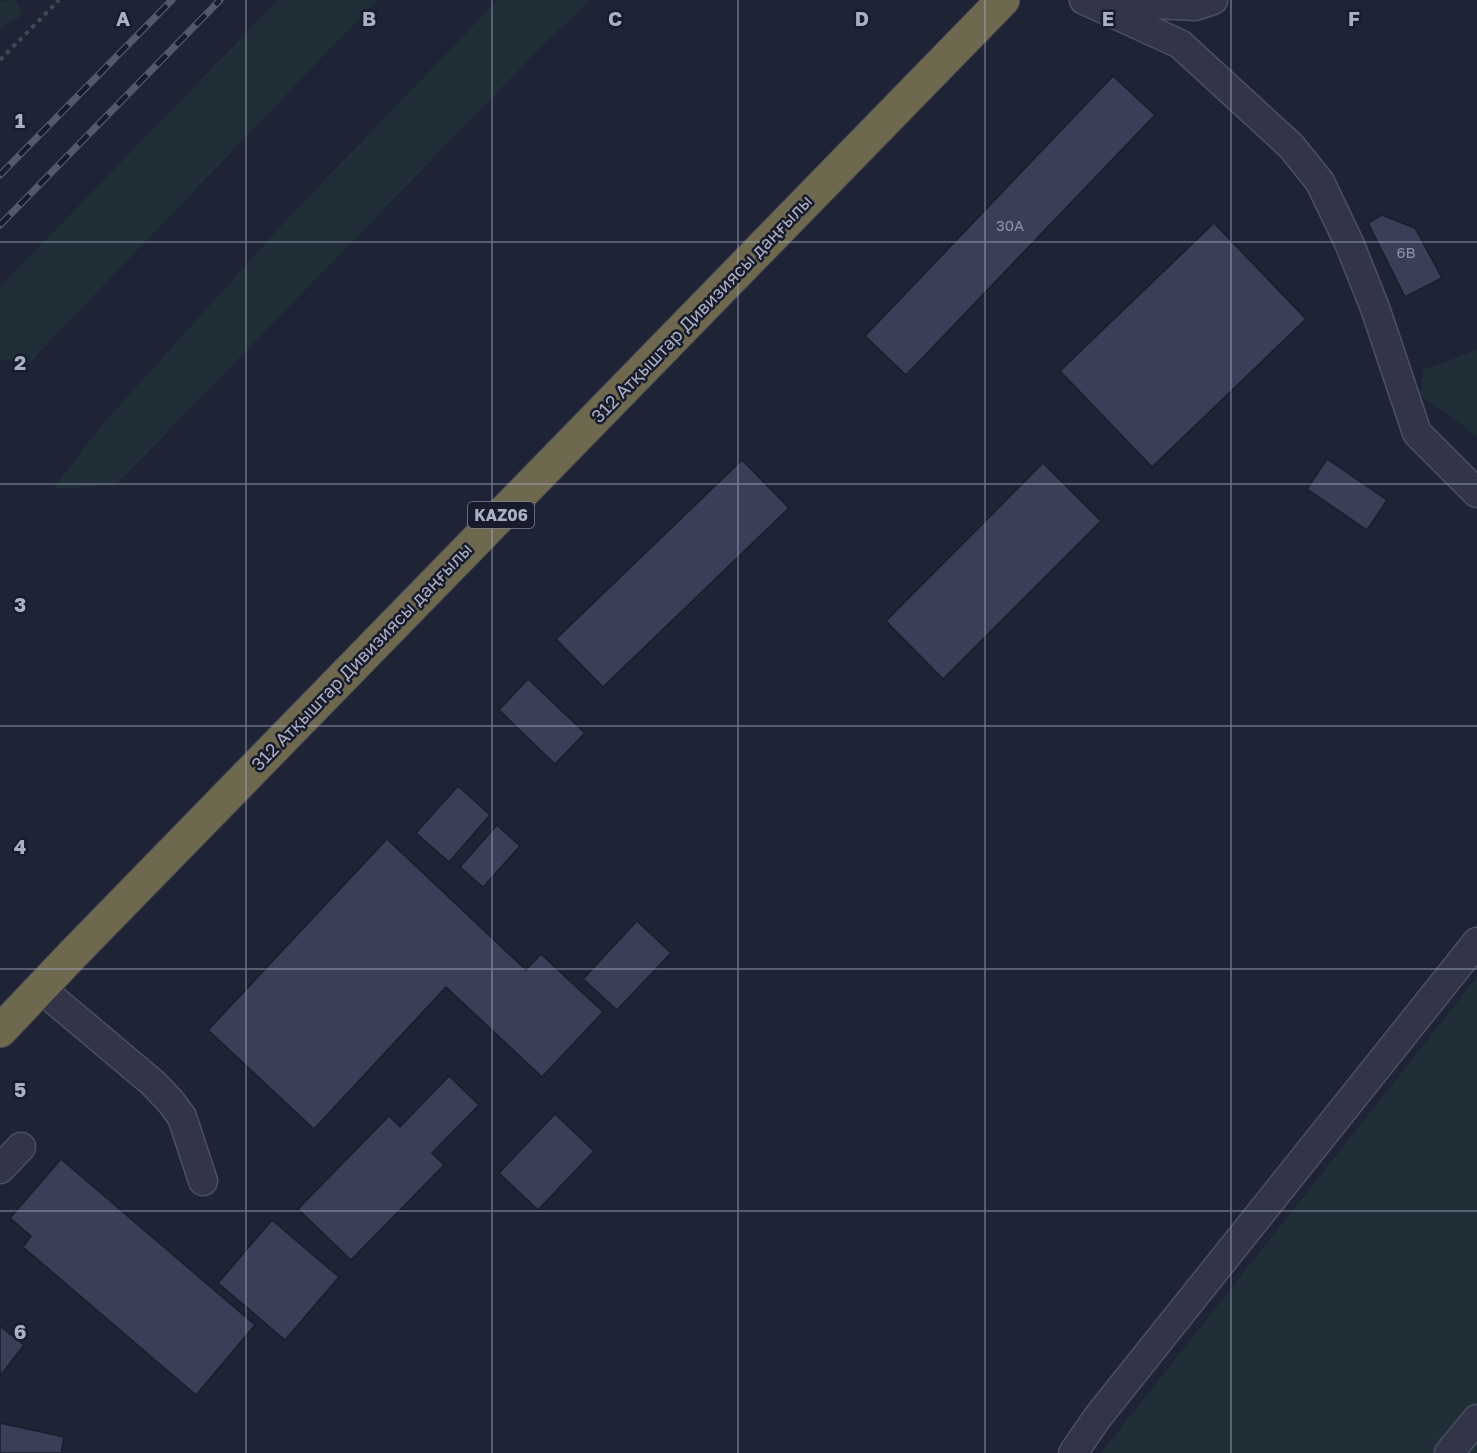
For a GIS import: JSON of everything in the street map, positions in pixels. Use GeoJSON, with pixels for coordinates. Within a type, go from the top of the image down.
{"type":"FeatureCollection","features":[{"type":"Feature","properties":{"kind":"highway","name":"312 Атқыштар Дивизиясы даңғылы"},"geometry":{"type":"LineString","coordinates":[[0,1031],[1003,0]]}},
{"type":"Feature","properties":{"kind":"street"},"geometry":{"type":"LineString","coordinates":[[1085,0],[1195,6],[1213,0]]}},
{"type":"Feature","properties":{"kind":"street"},"geometry":{"type":"LineString","coordinates":[[1085,0],[1180,44],[1291,146],[1320,182],[1350,245],[1376,308],[1417,433],[1477,493]]}},
{"type":"Feature","properties":{"kind":"street"},"geometry":{"type":"LineString","coordinates":[[1073,1453],[1105,1409],[1477,942]]}},
{"type":"Feature","properties":{"kind":"street"},"geometry":{"type":"LineString","coordinates":[[40,988],[153,1083],[171,1102],[182,1117],[203,1181]]}},
{"type":"Feature","properties":{"kind":"street"},"geometry":{"type":"LineString","coordinates":[[0,1169],[21,1148]]}},
{"type":"Feature","properties":{"kind":"street"},"geometry":{"type":"LineString","coordinates":[[1449,1453],[1477,1419]]}},
{"type":"Feature","properties":{"kind":"path"},"geometry":{"type":"LineString","coordinates":[[0,60],[59,0]]}},
{"type":"Feature","properties":{"kind":"shaded area"},"geometry":{"type":"Polygon","coordinates":[[[16,0],[22,15],[0,29],[0,3],[16,0]]]}},
{"type":"Feature","properties":{"kind":"shaded area"},"geometry":{"type":"Polygon","coordinates":[[[278,0],[377,0],[30,362],[0,360],[0,287],[278,0]]]}},
{"type":"Feature","properties":{"kind":"shaded area"},"geometry":{"type":"Polygon","coordinates":[[[498,0],[591,0],[546,42],[116,485],[53,489],[101,426],[290,216],[498,0]]]}},
{"type":"Feature","properties":{"kind":"shaded area"},"geometry":{"type":"Polygon","coordinates":[[[1477,350],[1477,437],[1447,413],[1420,396],[1423,370],[1477,350]]]}},
{"type":"Feature","properties":{"kind":"shaded area"},"geometry":{"type":"Polygon","coordinates":[[[1477,977],[1477,1453],[1101,1453],[1477,977]]]}},
{"type":"Feature","properties":{"kind":"building"},"geometry":{"type":"Polygon","coordinates":[[[1113,76],[1155,115],[906,375],[865,336],[1113,76]]]}},
{"type":"Feature","properties":{"kind":"building"},"geometry":{"type":"Polygon","coordinates":[[[1382,215],[1415,228],[1442,278],[1405,297],[1368,223],[1382,215]]]}},
{"type":"Feature","properties":{"kind":"building"},"geometry":{"type":"Polygon","coordinates":[[[1214,223],[1306,319],[1152,467],[1060,371],[1214,223]]]}},
{"type":"Feature","properties":{"kind":"building"},"geometry":{"type":"Polygon","coordinates":[[[1327,459],[1387,500],[1367,530],[1307,489],[1327,459]]]}},
{"type":"Feature","properties":{"kind":"building"},"geometry":{"type":"Polygon","coordinates":[[[742,460],[789,508],[603,687],[556,639],[742,460]]]}},
{"type":"Feature","properties":{"kind":"building"},"geometry":{"type":"Polygon","coordinates":[[[1043,463],[1101,521],[943,679],[886,621],[1043,463]]]}},
{"type":"Feature","properties":{"kind":"building"},"geometry":{"type":"Polygon","coordinates":[[[528,679],[585,733],[555,764],[499,710],[528,679]]]}},
{"type":"Feature","properties":{"kind":"building"},"geometry":{"type":"Polygon","coordinates":[[[458,786],[490,815],[449,862],[416,833],[458,786]]]}},
{"type":"Feature","properties":{"kind":"building"},"geometry":{"type":"Polygon","coordinates":[[[497,825],[520,846],[483,887],[460,867],[497,825]]]}},
{"type":"Feature","properties":{"kind":"building"},"geometry":{"type":"Polygon","coordinates":[[[387,839],[526,970],[541,954],[603,1012],[542,1077],[446,987],[314,1129],[208,1030],[387,839]]]}},
{"type":"Feature","properties":{"kind":"building"},"geometry":{"type":"Polygon","coordinates":[[[637,921],[671,953],[617,1010],[583,979],[637,921]]]}},
{"type":"Feature","properties":{"kind":"building"},"geometry":{"type":"Polygon","coordinates":[[[449,1076],[479,1105],[432,1153],[444,1165],[351,1260],[298,1209],[389,1116],[400,1127],[449,1076]]]}},
{"type":"Feature","properties":{"kind":"building"},"geometry":{"type":"Polygon","coordinates":[[[555,1114],[594,1151],[538,1210],[499,1173],[555,1114]]]}},
{"type":"Feature","properties":{"kind":"building"},"geometry":{"type":"Polygon","coordinates":[[[61,1159],[255,1325],[196,1395],[23,1247],[31,1236],[10,1218],[61,1159]]]}},
{"type":"Feature","properties":{"kind":"building"},"geometry":{"type":"Polygon","coordinates":[[[272,1220],[339,1277],[285,1340],[218,1283],[272,1220]]]}},
{"type":"Feature","properties":{"kind":"building"},"geometry":{"type":"Polygon","coordinates":[[[0,1326],[24,1345],[0,1376],[0,1326]]]}},
{"type":"Feature","properties":{"kind":"building"},"geometry":{"type":"Polygon","coordinates":[[[0,1423],[64,1437],[61,1453],[0,1453],[0,1423]]]}},
{"type":"Feature","properties":{"kind":"railway"},"geometry":{"type":"LineString","coordinates":[[0,175],[172,0]]}},
{"type":"Feature","properties":{"kind":"railway"},"geometry":{"type":"LineString","coordinates":[[0,225],[220,0]]}}]}
